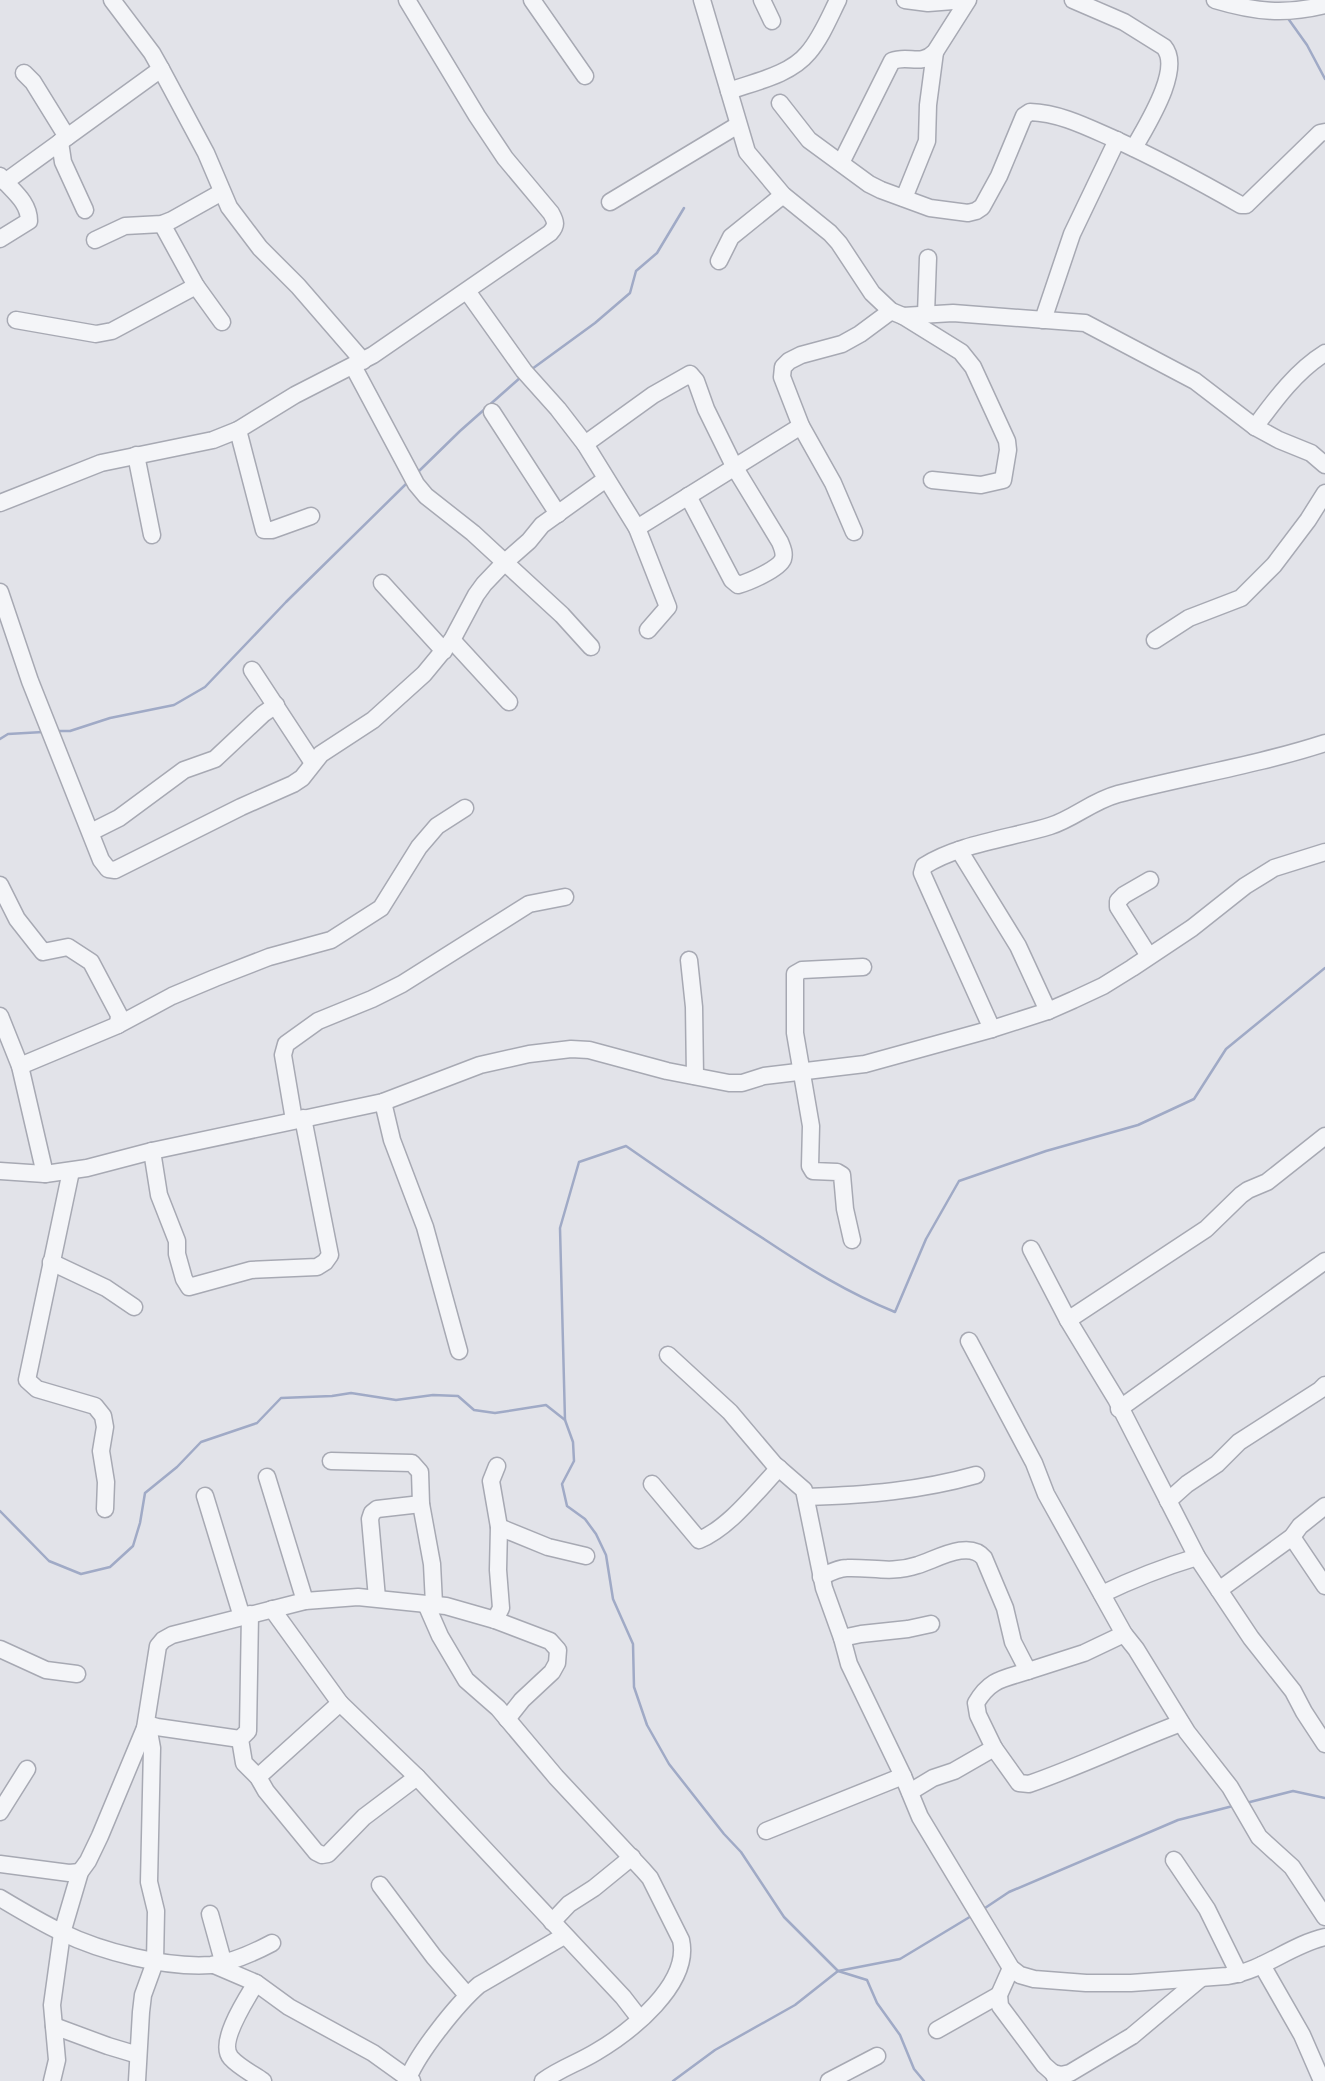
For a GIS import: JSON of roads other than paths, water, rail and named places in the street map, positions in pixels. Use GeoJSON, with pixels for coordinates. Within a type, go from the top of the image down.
{"type":"FeatureCollection","features":[{"type":"Feature","properties":{"kind":"street"},"geometry":{"type":"LineString","coordinates":[[112,0],[152,53],[206,153],[229,207],[260,248],[298,286],[358,363],[416,484],[426,496],[473,533],[562,615],[591,647]]}},
{"type":"Feature","properties":{"kind":"street"},"geometry":{"type":"LineString","coordinates":[[533,0],[585,76]]}},
{"type":"Feature","properties":{"kind":"street"},"geometry":{"type":"LineString","coordinates":[[702,0],[747,152],[783,195],[839,243],[872,293],[897,313],[961,352],[973,367],[1007,441],[1003,480],[981,485],[932,480]]}},
{"type":"Feature","properties":{"kind":"street"},"geometry":{"type":"LineString","coordinates":[[762,0],[772,21]]}},
{"type":"Feature","properties":{"kind":"street"},"geometry":{"type":"LineString","coordinates":[[729,91],[783,72],[807,55],[819,38],[838,0]]}},
{"type":"Feature","properties":{"kind":"street"},"geometry":{"type":"LineString","coordinates":[[905,0],[928,4],[967,0]]}},
{"type":"Feature","properties":{"kind":"street"},"geometry":{"type":"LineString","coordinates":[[841,163],[892,61],[901,57],[915,61],[928,59],[967,0]]}},
{"type":"Feature","properties":{"kind":"street"},"geometry":{"type":"LineString","coordinates":[[1073,0],[1124,22],[1168,52],[1170,65],[1161,98],[1134,148]]}},
{"type":"Feature","properties":{"kind":"street"},"geometry":{"type":"LineString","coordinates":[[1215,0],[1269,12],[1304,10],[1325,5]]}},
{"type":"Feature","properties":{"kind":"street"},"geometry":{"type":"LineString","coordinates":[[0,503],[102,463],[213,440],[238,430],[295,395],[358,363],[550,233],[556,222],[505,158],[477,116],[410,1]]}},
{"type":"Feature","properties":{"kind":"street"},"geometry":{"type":"LineString","coordinates":[[904,198],[927,141],[928,105],[935,52]]}},
{"type":"Feature","properties":{"kind":"street"},"geometry":{"type":"LineString","coordinates":[[0,239],[29,220],[29,214],[19,195],[2,179],[64,139],[161,69]]}},
{"type":"Feature","properties":{"kind":"street"},"geometry":{"type":"LineString","coordinates":[[24,73],[33,82],[64,139],[63,162],[85,210]]}},
{"type":"Feature","properties":{"kind":"street"},"geometry":{"type":"LineString","coordinates":[[780,103],[809,140],[869,184],[930,208],[968,213],[982,207],[999,176],[1024,116],[1030,112],[1079,123],[1134,148],[1241,205],[1246,205],[1279,171],[1325,132]]}},
{"type":"Feature","properties":{"kind":"street"},"geometry":{"type":"LineString","coordinates":[[610,202],[738,125]]}},
{"type":"Feature","properties":{"kind":"street"},"geometry":{"type":"LineString","coordinates":[[1043,320],[1072,234],[1117,140]]}},
{"type":"Feature","properties":{"kind":"street"},"geometry":{"type":"LineString","coordinates":[[95,240],[125,226],[162,223],[222,192]]}},
{"type":"Feature","properties":{"kind":"street"},"geometry":{"type":"LineString","coordinates":[[719,261],[731,237],[783,195]]}},
{"type":"Feature","properties":{"kind":"street"},"geometry":{"type":"LineString","coordinates":[[162,223],[196,286],[222,322]]}},
{"type":"Feature","properties":{"kind":"street"},"geometry":{"type":"LineString","coordinates":[[926,314],[928,258]]}},
{"type":"Feature","properties":{"kind":"street"},"geometry":{"type":"LineString","coordinates":[[16,320],[96,334],[112,331],[196,286]]}},
{"type":"Feature","properties":{"kind":"street"},"geometry":{"type":"LineString","coordinates":[[467,291],[524,371],[585,444],[637,528],[668,607],[648,630]]}},
{"type":"Feature","properties":{"kind":"street"},"geometry":{"type":"LineString","coordinates":[[854,532],[833,484],[802,426],[782,377],[783,368],[789,361],[801,355],[842,344],[897,313],[953,313],[1085,323],[1195,381],[1255,427],[1311,453],[1325,465]]}},
{"type":"Feature","properties":{"kind":"street"},"geometry":{"type":"LineString","coordinates":[[1255,427],[1300,373],[1325,353]]}},
{"type":"Feature","properties":{"kind":"street"},"geometry":{"type":"LineString","coordinates":[[585,444],[653,395],[690,374],[696,381],[706,409],[735,468],[780,542],[783,561],[738,585],[732,580],[688,496]]}},
{"type":"Feature","properties":{"kind":"street"},"geometry":{"type":"LineString","coordinates":[[492,412],[558,514]]}},
{"type":"Feature","properties":{"kind":"street"},"geometry":{"type":"LineString","coordinates":[[637,528],[802,426]]}},
{"type":"Feature","properties":{"kind":"street"},"geometry":{"type":"LineString","coordinates":[[238,430],[264,530],[272,530],[311,516]]}},
{"type":"Feature","properties":{"kind":"street"},"geometry":{"type":"LineString","coordinates":[[136,455],[152,535]]}},
{"type":"Feature","properties":{"kind":"street"},"geometry":{"type":"LineString","coordinates":[[0,592],[30,681],[101,860],[108,869],[116,870],[302,778],[328,748],[373,720],[424,674],[448,645],[476,595],[542,525],[606,479]]}},
{"type":"Feature","properties":{"kind":"street"},"geometry":{"type":"LineString","coordinates":[[1155,640],[1189,618],[1241,598],[1274,565],[1325,493]]}},
{"type":"Feature","properties":{"kind":"street"},"geometry":{"type":"LineString","coordinates":[[382,583],[509,702]]}},
{"type":"Feature","properties":{"kind":"street"},"geometry":{"type":"LineString","coordinates":[[252,670],[313,763]]}},
{"type":"Feature","properties":{"kind":"street"},"geometry":{"type":"LineString","coordinates":[[91,832],[119,818],[184,770],[215,758],[276,705]]}},
{"type":"Feature","properties":{"kind":"street"},"geometry":{"type":"LineString","coordinates":[[992,1029],[922,873],[924,866],[959,850],[1055,824],[1091,804],[1116,795],[1263,761],[1325,743]]}},
{"type":"Feature","properties":{"kind":"street"},"geometry":{"type":"LineString","coordinates":[[20,1066],[118,1025],[172,996],[215,978],[269,957],[331,940],[381,908],[419,847],[437,825],[465,808]]}},
{"type":"Feature","properties":{"kind":"street"},"geometry":{"type":"LineString","coordinates":[[959,850],[1018,946],[1048,1011]]}},
{"type":"Feature","properties":{"kind":"street"},"geometry":{"type":"LineString","coordinates":[[0,1171],[45,1174],[71,1171],[383,1102],[480,1065],[529,1054],[571,1049],[589,1050],[729,1083],[865,1064],[1048,1011],[1103,986],[1192,928],[1274,867],[1325,852]]}},
{"type":"Feature","properties":{"kind":"street"},"geometry":{"type":"LineString","coordinates":[[1149,956],[1118,907],[1118,901],[1150,880]]}},
{"type":"Feature","properties":{"kind":"street"},"geometry":{"type":"LineString","coordinates":[[0,886],[17,919],[43,952],[68,947],[91,962],[119,1015],[118,1025]]}},
{"type":"Feature","properties":{"kind":"street"},"geometry":{"type":"LineString","coordinates":[[152,1152],[159,1195],[177,1241],[177,1254],[189,1287],[251,1270],[317,1267],[330,1255],[283,1055],[286,1044],[318,1021],[402,984],[529,904],[565,897]]}},
{"type":"Feature","properties":{"kind":"street"},"geometry":{"type":"LineString","coordinates":[[689,960],[695,1030],[695,1076]]}},
{"type":"Feature","properties":{"kind":"street"},"geometry":{"type":"LineString","coordinates":[[852,1240],[845,1209],[842,1175],[837,1172],[813,1171],[810,1166],[811,1126],[796,1033],[795,974],[802,970],[863,967]]}},
{"type":"Feature","properties":{"kind":"street"},"geometry":{"type":"LineString","coordinates":[[0,1016],[20,1066],[45,1174]]}},
{"type":"Feature","properties":{"kind":"street"},"geometry":{"type":"LineString","coordinates":[[383,1102],[392,1140],[425,1227],[459,1350]]}},
{"type":"Feature","properties":{"kind":"street"},"geometry":{"type":"LineString","coordinates":[[1068,1320],[1206,1229],[1248,1190],[1267,1182],[1325,1136]]}},
{"type":"Feature","properties":{"kind":"street"},"geometry":{"type":"LineString","coordinates":[[71,1171],[27,1380],[37,1389],[95,1406],[103,1416],[105,1509]]}},
{"type":"Feature","properties":{"kind":"street"},"geometry":{"type":"LineString","coordinates":[[1031,1250],[1068,1320],[1116,1399],[1197,1557],[1251,1638],[1293,1691],[1325,1744]]}},
{"type":"Feature","properties":{"kind":"street"},"geometry":{"type":"LineString","coordinates":[[1119,1409],[1325,1261]]}},
{"type":"Feature","properties":{"kind":"street"},"geometry":{"type":"LineString","coordinates":[[51,1262],[106,1288],[134,1307]]}},
{"type":"Feature","properties":{"kind":"street"},"geometry":{"type":"LineString","coordinates":[[969,1341],[1034,1463],[1046,1494],[1124,1634],[1181,1723],[1234,1793],[1259,1836],[1292,1867],[1325,1917]]}},
{"type":"Feature","properties":{"kind":"street"},"geometry":{"type":"LineString","coordinates":[[668,1355],[730,1412],[779,1468],[804,1490],[821,1577],[849,1664],[903,1776],[920,1818],[1011,1968],[1020,1975],[1034,1979],[1086,1983],[1200,1979],[1239,1974],[1301,1945],[1325,1937]]}},
{"type":"Feature","properties":{"kind":"street"},"geometry":{"type":"LineString","coordinates":[[1168,1501],[1187,1484],[1217,1464],[1240,1442],[1325,1385]]}},
{"type":"Feature","properties":{"kind":"street"},"geometry":{"type":"LineString","coordinates":[[331,1461],[412,1463],[420,1472],[421,1504],[432,1564],[430,1604],[440,1636],[460,1672],[507,1719],[556,1777],[650,1878],[681,1940],[681,1959],[665,1993],[640,2020],[600,2050],[558,2070],[543,2081]]}},
{"type":"Feature","properties":{"kind":"street"},"geometry":{"type":"LineString","coordinates":[[495,1620],[501,1608],[499,1527],[492,1481],[497,1466]]}},
{"type":"Feature","properties":{"kind":"street"},"geometry":{"type":"LineString","coordinates":[[652,1484],[699,1541],[736,1513],[779,1468]]}},
{"type":"Feature","properties":{"kind":"street"},"geometry":{"type":"LineString","coordinates":[[807,1497],[869,1495],[976,1475]]}},
{"type":"Feature","properties":{"kind":"street"},"geometry":{"type":"LineString","coordinates":[[267,1477],[305,1601]]}},
{"type":"Feature","properties":{"kind":"street"},"geometry":{"type":"LineString","coordinates":[[205,1496],[246,1615],[248,1731],[240,1739]]}},
{"type":"Feature","properties":{"kind":"street"},"geometry":{"type":"LineString","coordinates":[[377,1598],[370,1519],[372,1513],[377,1509],[421,1504]]}},
{"type":"Feature","properties":{"kind":"street"},"geometry":{"type":"LineString","coordinates":[[1219,1590],[1292,1536],[1300,1525],[1325,1506]]}},
{"type":"Feature","properties":{"kind":"street"},"geometry":{"type":"LineString","coordinates":[[499,1527],[548,1547],[586,1556]]}},
{"type":"Feature","properties":{"kind":"street"},"geometry":{"type":"LineString","coordinates":[[1292,1536],[1325,1586]]}},
{"type":"Feature","properties":{"kind":"street"},"geometry":{"type":"LineString","coordinates":[[821,1577],[846,1568],[890,1570],[919,1565],[948,1553],[974,1550],[979,1552],[1005,1608],[1013,1642],[1028,1671]]}},
{"type":"Feature","properties":{"kind":"street"},"geometry":{"type":"LineString","coordinates":[[1102,1594],[1152,1571],[1197,1557]]}},
{"type":"Feature","properties":{"kind":"street"},"geometry":{"type":"LineString","coordinates":[[52,2081],[57,2060],[52,2005],[62,1933],[80,1872],[100,1836],[146,1726],[156,1653],[163,1640],[172,1635],[305,1601],[377,1598],[464,1610],[550,1641],[558,1650],[557,1664],[552,1672],[522,1700],[507,1719]]}},
{"type":"Feature","properties":{"kind":"street"},"geometry":{"type":"LineString","coordinates":[[272,1609],[340,1703],[417,1777],[623,1997],[640,2020]]}},
{"type":"Feature","properties":{"kind":"street"},"geometry":{"type":"LineString","coordinates":[[842,1638],[931,1624]]}},
{"type":"Feature","properties":{"kind":"street"},"geometry":{"type":"LineString","coordinates":[[1124,1634],[1084,1653],[994,1682],[984,1689],[976,1703],[978,1714],[994,1748],[1019,1783],[1029,1784],[1181,1723]]}},
{"type":"Feature","properties":{"kind":"street"},"geometry":{"type":"LineString","coordinates":[[0,1649],[46,1670],[77,1674]]}},
{"type":"Feature","properties":{"kind":"street"},"geometry":{"type":"LineString","coordinates":[[258,1777],[340,1703]]}},
{"type":"Feature","properties":{"kind":"street"},"geometry":{"type":"LineString","coordinates":[[146,1726],[240,1739]]}},
{"type":"Feature","properties":{"kind":"street"},"geometry":{"type":"LineString","coordinates":[[137,2081],[144,1995],[155,1962],[156,1911],[149,1882],[152,1748],[146,1726]]}},
{"type":"Feature","properties":{"kind":"street"},"geometry":{"type":"LineString","coordinates":[[240,1739],[244,1763],[316,1852],[322,1855],[328,1854],[364,1817],[417,1777]]}},
{"type":"Feature","properties":{"kind":"street"},"geometry":{"type":"LineString","coordinates":[[910,1792],[994,1748]]}},
{"type":"Feature","properties":{"kind":"street"},"geometry":{"type":"LineString","coordinates":[[0,1812],[27,1769]]}},
{"type":"Feature","properties":{"kind":"street"},"geometry":{"type":"LineString","coordinates":[[766,1831],[903,1776]]}},
{"type":"Feature","properties":{"kind":"street"},"geometry":{"type":"LineString","coordinates":[[552,1922],[569,1904],[594,1888],[632,1857]]}},
{"type":"Feature","properties":{"kind":"street"},"geometry":{"type":"LineString","coordinates":[[1174,1860],[1207,1909],[1239,1974]]}},
{"type":"Feature","properties":{"kind":"street"},"geometry":{"type":"LineString","coordinates":[[0,1864],[80,1872]]}},
{"type":"Feature","properties":{"kind":"street"},"geometry":{"type":"LineString","coordinates":[[380,1885],[434,1957],[467,1995]]}},
{"type":"Feature","properties":{"kind":"street"},"geometry":{"type":"LineString","coordinates":[[0,1898],[62,1933],[105,1949],[155,1962],[178,1965],[219,1963],[272,1943]]}},
{"type":"Feature","properties":{"kind":"street"},"geometry":{"type":"LineString","coordinates":[[210,1914],[219,1963]]}},
{"type":"Feature","properties":{"kind":"street"},"geometry":{"type":"LineString","coordinates":[[219,1963],[256,1983],[289,2007],[373,2053],[408,2080],[420,2056],[467,1995],[479,1984],[564,1936]]}},
{"type":"Feature","properties":{"kind":"street"},"geometry":{"type":"LineString","coordinates":[[1262,1965],[1302,2035],[1322,2077]]}},
{"type":"Feature","properties":{"kind":"street"},"geometry":{"type":"LineString","coordinates":[[1011,1968],[999,1995],[999,2002],[1055,2077],[1069,2073],[1132,2036],[1200,1979]]}},
{"type":"Feature","properties":{"kind":"street"},"geometry":{"type":"LineString","coordinates":[[256,1983],[227,2041],[226,2050],[231,2058],[263,2081]]}},
{"type":"Feature","properties":{"kind":"street"},"geometry":{"type":"LineString","coordinates":[[937,2030],[999,1995]]}},
{"type":"Feature","properties":{"kind":"street"},"geometry":{"type":"LineString","coordinates":[[54,2025],[138,2055]]}},
{"type":"Feature","properties":{"kind":"street"},"geometry":{"type":"LineString","coordinates":[[829,2081],[877,2056]]}},
{"type":"Feature","properties":{"kind":"waterway"},"geometry":{"type":"LineString","coordinates":[[1287,17],[1307,45],[1325,79]]}},
{"type":"Feature","properties":{"kind":"waterway"},"geometry":{"type":"LineString","coordinates":[[532,369],[595,323],[630,293],[636,271],[657,253],[684,208]]}},
{"type":"Feature","properties":{"kind":"waterway"},"geometry":{"type":"LineString","coordinates":[[418,472],[521,377]]}},
{"type":"Feature","properties":{"kind":"waterway"},"geometry":{"type":"LineString","coordinates":[[57,731],[70,731],[110,718],[174,705],[205,687],[286,602],[408,482]]}},
{"type":"Feature","properties":{"kind":"waterway"},"geometry":{"type":"LineString","coordinates":[[0,739],[8,734],[43,732]]}},
{"type":"Feature","properties":{"kind":"waterway"},"geometry":{"type":"LineString","coordinates":[[565,1420],[560,1228],[579,1162],[626,1146],[812,1269],[861,1297],[895,1312],[926,1239],[959,1181],[1046,1151],[1138,1125],[1194,1099],[1226,1049],[1325,968]]}},
{"type":"Feature","properties":{"kind":"waterway"},"geometry":{"type":"LineString","coordinates":[[0,1511],[49,1561],[81,1574],[110,1567],[133,1546],[145,1493],[177,1467],[201,1442],[257,1423],[281,1398],[351,1393],[396,1400],[433,1395],[458,1396],[474,1410],[495,1413],[546,1405],[565,1420],[573,1442],[574,1461],[562,1484],[567,1506],[585,1519],[606,1555],[613,1599],[633,1644],[634,1687],[647,1725],[669,1764],[741,1852],[784,1917],[838,1971],[867,1980],[877,2003],[900,2035],[914,2069],[924,2081]]}},
{"type":"Feature","properties":{"kind":"waterway"},"geometry":{"type":"LineString","coordinates":[[1246,1803],[1293,1791],[1325,1798]]}},
{"type":"Feature","properties":{"kind":"waterway"},"geometry":{"type":"LineString","coordinates":[[982,1910],[1009,1892],[1178,1820],[1233,1806]]}},
{"type":"Feature","properties":{"kind":"waterway"},"geometry":{"type":"LineString","coordinates":[[673,2081],[715,2050],[795,2005],[838,1971],[900,1959],[973,1915]]}}]}
